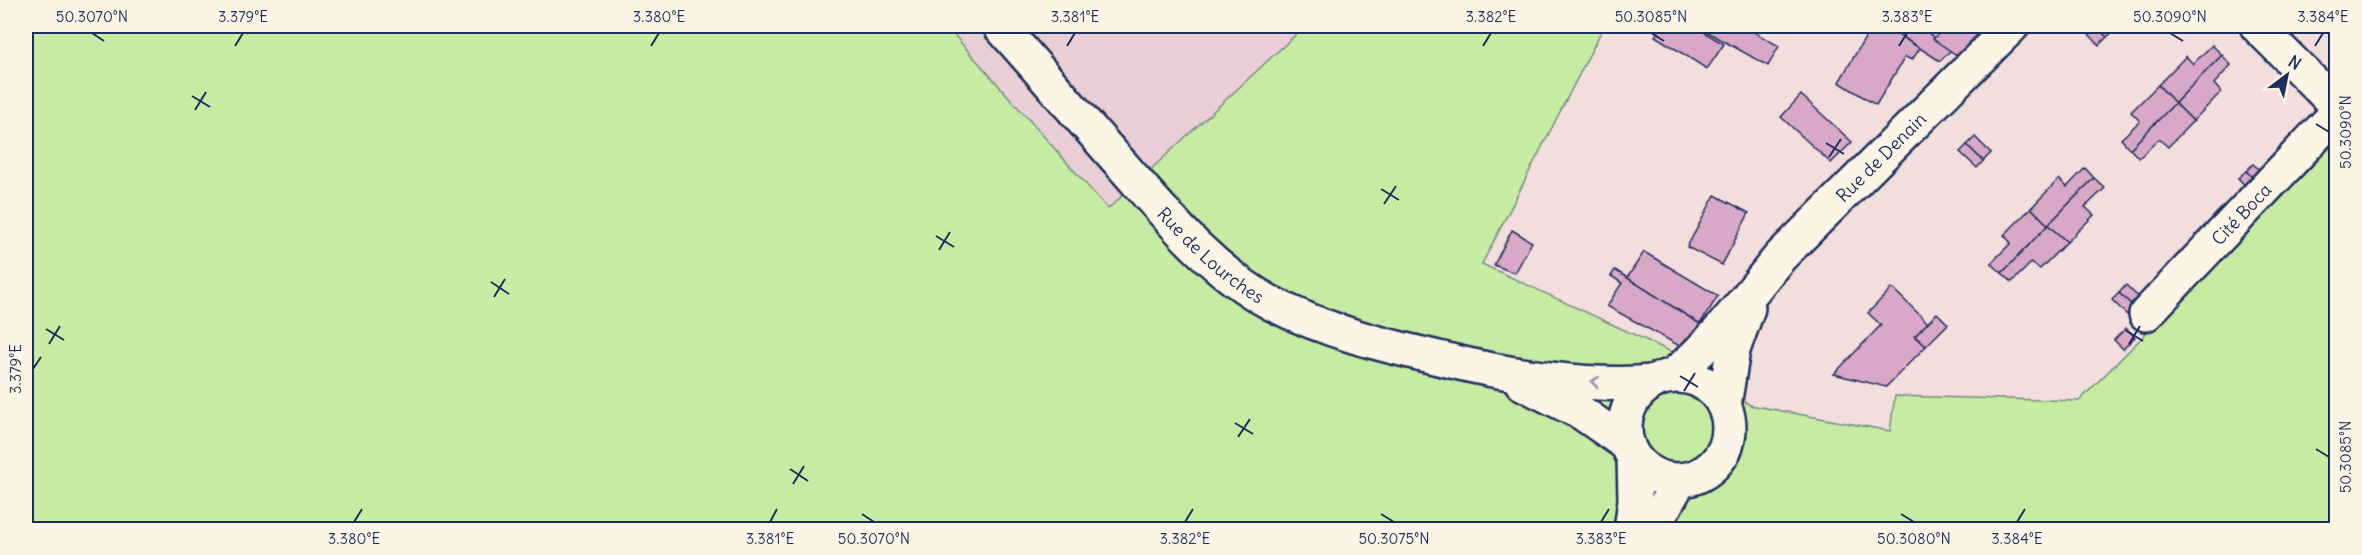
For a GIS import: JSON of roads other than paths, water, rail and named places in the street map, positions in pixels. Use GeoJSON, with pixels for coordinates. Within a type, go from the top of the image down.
{"type":"FeatureCollection","features":[{"type":"Feature","properties":{"kind":"street","name":"Rue de Lourches"},"geometry":{"type":"LineString","coordinates":[[1000,26],[1185,237],[1245,288],[1294,314],[1323,326],[1377,343],[1496,372],[1608,383],[1663,379]]}},
{"type":"Feature","properties":{"kind":"street","name":"Rue de Denain"},"geometry":{"type":"LineString","coordinates":[[1663,379],[1700,353],[1754,292],[1780,256],[2012,26]]}},
{"type":"Feature","properties":{"kind":"street"},"geometry":{"type":"LineString","coordinates":[[2257,26],[2337,105]]}},
{"type":"Feature","properties":{"kind":"street","name":"Cité Boca"},"geometry":{"type":"LineString","coordinates":[[2146,314],[2337,114]]}},
{"type":"Feature","properties":{"kind":"street","name":"Rue de Denain"},"geometry":{"type":"LineString","coordinates":[[1724,406],[1733,351],[1754,292]]}},
{"type":"Feature","properties":{"kind":"street","name":"Rue de Lourches"},"geometry":{"type":"LineString","coordinates":[[1496,372],[1561,401],[1631,451]]}},
{"type":"Feature","properties":{"kind":"street"},"geometry":{"type":"LineString","coordinates":[[1631,451],[1645,469],[1658,476],[1680,480],[1703,474],[1720,458],[1727,444],[1730,429],[1724,406],[1716,392],[1688,377],[1663,379],[1640,392],[1627,413],[1625,429],[1631,451],[1635,492],[1631,530]]}},
{"type":"Feature","properties":{"kind":"street"},"geometry":{"type":"LineString","coordinates":[[1651,530],[1680,480]]}}]}
